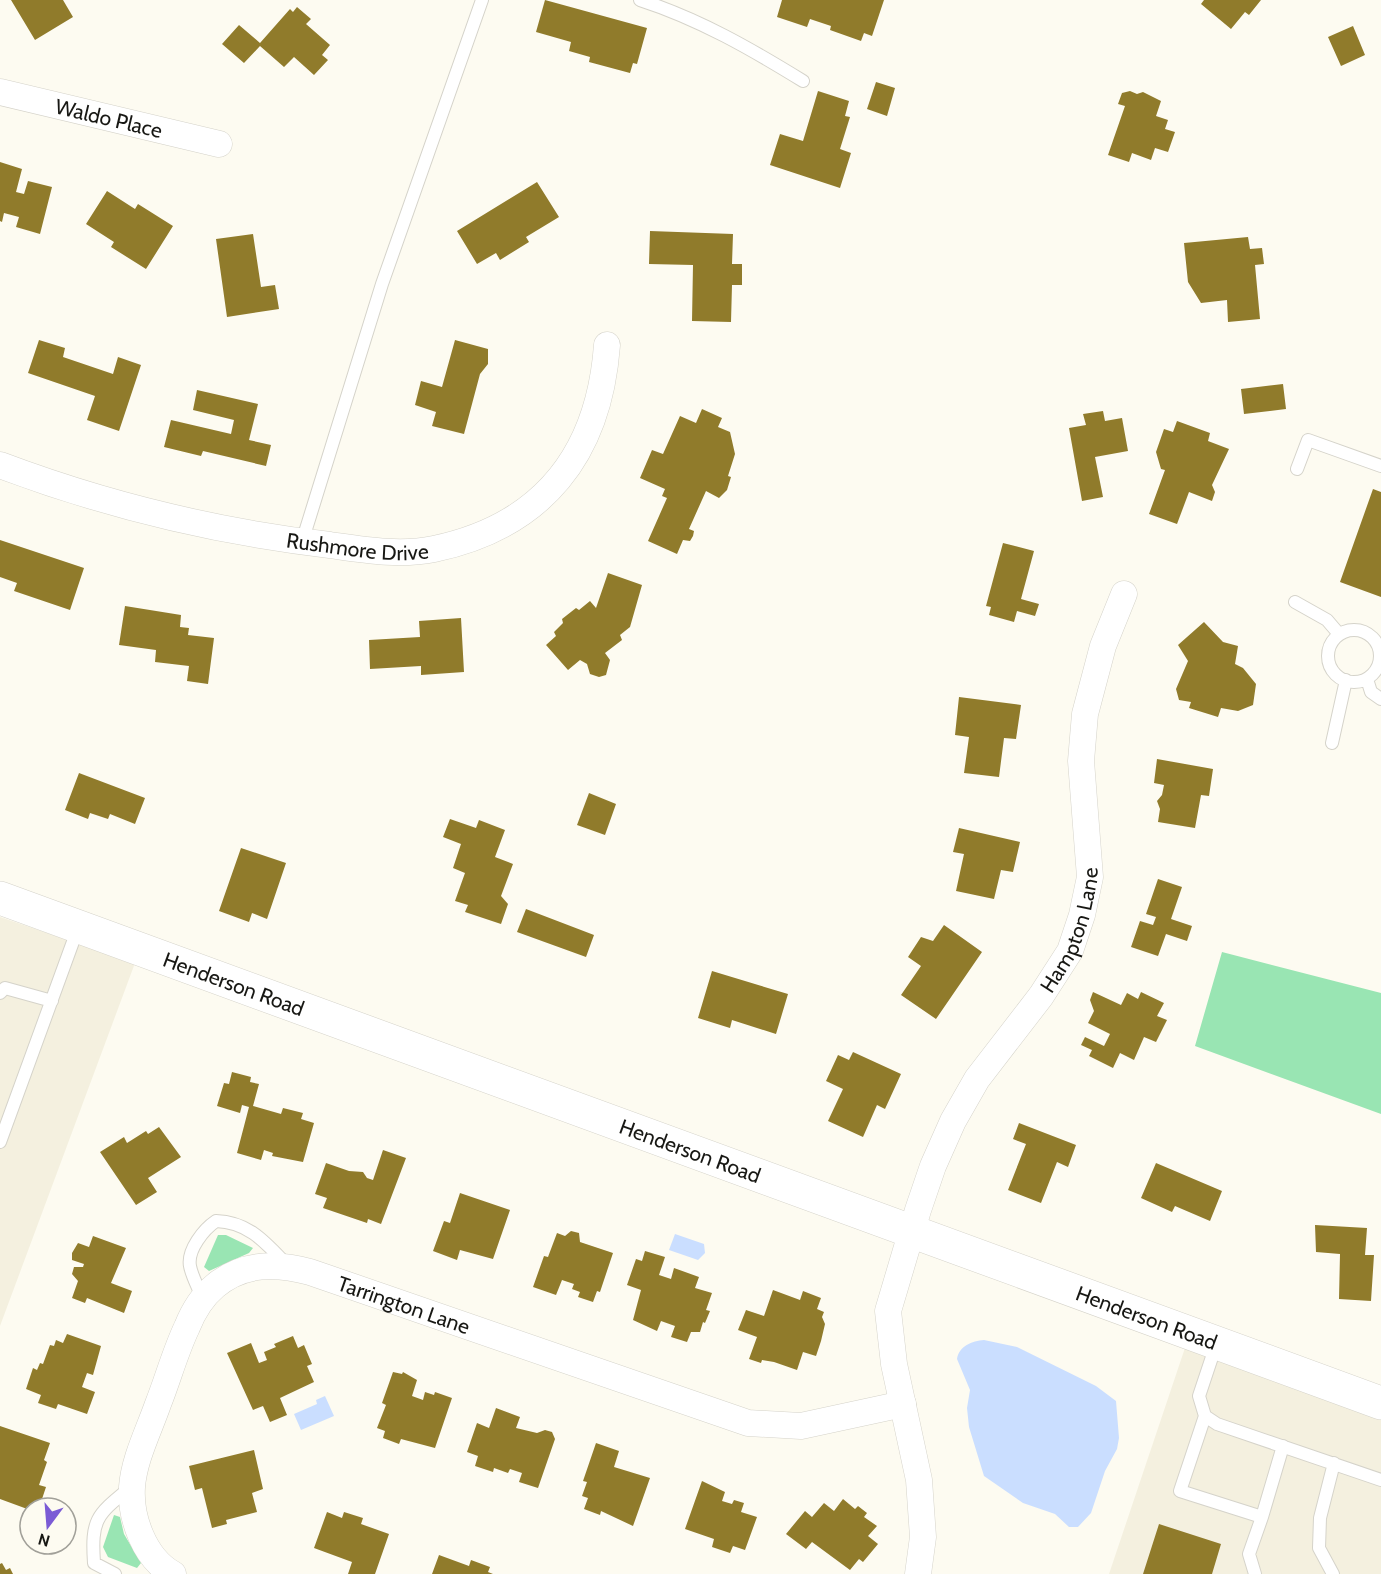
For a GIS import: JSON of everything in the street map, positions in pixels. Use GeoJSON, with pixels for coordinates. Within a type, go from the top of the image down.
{"type":"FeatureCollection","features":[{"type":"Feature","properties":{"kind":"main road","name":"Henderson Road"},"geometry":{"type":"LineString","coordinates":[[0,897],[1381,1402]]}},
{"type":"Feature","properties":{"kind":"street","name":"Waldo Place"},"geometry":{"type":"LineString","coordinates":[[0,92],[219,144]]}},
{"type":"Feature","properties":{"kind":"street","name":"Rushmore Drive"},"geometry":{"type":"LineString","coordinates":[[0,465],[115,502],[228,531],[388,552],[434,549],[503,525],[531,508],[555,486],[580,450],[599,400],[607,345]]}},
{"type":"Feature","properties":{"kind":"street","name":"Hampton Lane"},"geometry":{"type":"LineString","coordinates":[[911,1232],[933,1166],[953,1121],[977,1079],[1041,996],[1070,951],[1082,915],[1090,877],[1081,761],[1085,714],[1103,646],[1124,594]]}},
{"type":"Feature","properties":{"kind":"street"},"geometry":{"type":"LineString","coordinates":[[911,1232],[888,1311],[888,1330],[919,1480],[923,1537],[918,1574]]}},
{"type":"Feature","properties":{"kind":"street","name":"Tarrington Lane"},"geometry":{"type":"LineString","coordinates":[[167,1573],[141,1537],[133,1506],[132,1486],[140,1455],[187,1326],[203,1299],[216,1285],[238,1272],[263,1264],[288,1266],[748,1423],[801,1426],[903,1404]]}},
{"type":"Feature","properties":{"kind":"lane"},"geometry":{"type":"LineString","coordinates":[[302,542],[382,284],[482,0]]}},
{"type":"Feature","properties":{"kind":"lane"},"geometry":{"type":"LineString","coordinates":[[640,0],[667,8],[736,39],[803,81]]}},
{"type":"Feature","properties":{"kind":"lane"},"geometry":{"type":"LineString","coordinates":[[1297,469],[1308,440],[1381,465]]}},
{"type":"Feature","properties":{"kind":"lane"},"geometry":{"type":"LineString","coordinates":[[1295,602],[1328,620],[1339,634]]}},
{"type":"Feature","properties":{"kind":"lane"},"geometry":{"type":"LineString","coordinates":[[1355,629],[1364,631],[1377,642],[1381,658],[1374,674],[1367,679],[1359,682],[1346,680],[1335,673],[1328,657],[1333,641],[1339,634],[1355,629]]}},
{"type":"Feature","properties":{"kind":"lane"},"geometry":{"type":"LineString","coordinates":[[1367,679],[1371,692],[1381,699]]}},
{"type":"Feature","properties":{"kind":"lane"},"geometry":{"type":"LineString","coordinates":[[1332,743],[1346,680]]}},
{"type":"Feature","properties":{"kind":"lane"},"geometry":{"type":"LineString","coordinates":[[0,1142],[79,927]]}},
{"type":"Feature","properties":{"kind":"lane"},"geometry":{"type":"LineString","coordinates":[[0,993],[5,988],[52,1001]]}},
{"type":"Feature","properties":{"kind":"lane"},"geometry":{"type":"LineString","coordinates":[[203,1299],[190,1265],[193,1250],[201,1236],[207,1227],[216,1221],[240,1225],[258,1235],[288,1266]]}},
{"type":"Feature","properties":{"kind":"lane"},"geometry":{"type":"LineString","coordinates":[[1217,1343],[1199,1396],[1205,1416],[1180,1491],[1262,1517]]}},
{"type":"Feature","properties":{"kind":"lane"},"geometry":{"type":"LineString","coordinates":[[1205,1416],[1217,1424],[1381,1480]]}},
{"type":"Feature","properties":{"kind":"lane"},"geometry":{"type":"LineString","coordinates":[[1255,1574],[1249,1554],[1283,1446]]}},
{"type":"Feature","properties":{"kind":"lane"},"geometry":{"type":"LineString","coordinates":[[1334,1463],[1320,1518],[1319,1548],[1334,1574]]}},
{"type":"Feature","properties":{"kind":"lane"},"geometry":{"type":"LineString","coordinates":[[115,1574],[94,1563],[92,1533],[102,1510],[132,1486]]}},
{"type":"Feature","properties":{"kind":"shaded area"},"geometry":{"type":"Polygon","coordinates":[[[0,917],[135,963],[0,1326],[0,917]]]}},
{"type":"Feature","properties":{"kind":"shaded area"},"geometry":{"type":"Polygon","coordinates":[[[1189,1336],[1381,1406],[1381,1574],[1109,1574],[1189,1336]]]}},
{"type":"Feature","properties":{"kind":"green space"},"geometry":{"type":"Polygon","coordinates":[[[1222,952],[1381,993],[1381,1114],[1195,1046],[1222,952]]]}},
{"type":"Feature","properties":{"kind":"green space"},"geometry":{"type":"Polygon","coordinates":[[[218,1235],[226,1235],[253,1248],[249,1253],[209,1271],[204,1267],[218,1235]]]}},
{"type":"Feature","properties":{"kind":"green space"},"geometry":{"type":"Polygon","coordinates":[[[114,1515],[120,1517],[124,1534],[141,1563],[137,1568],[108,1557],[103,1547],[114,1515]]]}},
{"type":"Feature","properties":{"kind":"water"},"geometry":{"type":"Polygon","coordinates":[[[675,1234],[704,1244],[705,1253],[698,1260],[669,1250],[675,1234]]]}},
{"type":"Feature","properties":{"kind":"water"},"geometry":{"type":"Polygon","coordinates":[[[984,1340],[1017,1347],[1096,1386],[1116,1401],[1119,1438],[1117,1449],[1105,1471],[1091,1513],[1078,1527],[1069,1527],[1055,1514],[1023,1503],[984,1476],[969,1427],[967,1408],[970,1390],[957,1359],[960,1351],[967,1345],[984,1340]]]}},
{"type":"Feature","properties":{"kind":"water"},"geometry":{"type":"Polygon","coordinates":[[[325,1396],[334,1416],[301,1430],[294,1414],[317,1404],[316,1400],[325,1396]]]}},
{"type":"Feature","properties":{"kind":"building"},"geometry":{"type":"Polygon","coordinates":[[[11,0],[63,0],[73,17],[35,40],[11,0]]]}},
{"type":"Feature","properties":{"kind":"building"},"geometry":{"type":"Polygon","coordinates":[[[545,0],[647,28],[637,64],[633,63],[630,73],[589,62],[590,57],[569,51],[571,42],[536,32],[545,0]]]}},
{"type":"Feature","properties":{"kind":"building"},"geometry":{"type":"Polygon","coordinates":[[[782,0],[884,0],[872,36],[864,33],[861,41],[830,30],[831,26],[810,19],[807,27],[777,17],[782,0]]]}},
{"type":"Feature","properties":{"kind":"building"},"geometry":{"type":"Polygon","coordinates":[[[1204,0],[1261,0],[1249,15],[1245,12],[1231,29],[1201,4],[1204,0]]]}},
{"type":"Feature","properties":{"kind":"building"},"geometry":{"type":"Polygon","coordinates":[[[297,7],[311,19],[306,24],[330,45],[322,55],[328,60],[314,75],[294,57],[284,67],[260,46],[244,63],[222,44],[239,25],[260,43],[290,9],[293,12],[297,7]]]}},
{"type":"Feature","properties":{"kind":"building"},"geometry":{"type":"Polygon","coordinates":[[[1353,26],[1365,55],[1341,66],[1328,37],[1353,26]]]}},
{"type":"Feature","properties":{"kind":"building"},"geometry":{"type":"Polygon","coordinates":[[[876,82],[895,88],[887,116],[867,109],[876,82]]]}},
{"type":"Feature","properties":{"kind":"building"},"geometry":{"type":"Polygon","coordinates":[[[818,91],[849,101],[845,116],[850,117],[840,149],[851,153],[840,188],[770,165],[780,134],[803,141],[818,91]]]}},
{"type":"Feature","properties":{"kind":"building"},"geometry":{"type":"Polygon","coordinates":[[[1130,91],[1137,94],[1143,92],[1161,101],[1156,116],[1168,120],[1165,129],[1175,132],[1168,152],[1155,148],[1151,160],[1132,153],[1129,162],[1108,155],[1125,106],[1118,104],[1122,93],[1130,91]]]}},
{"type":"Feature","properties":{"kind":"building"},"geometry":{"type":"Polygon","coordinates":[[[0,162],[22,169],[16,192],[24,194],[28,181],[52,187],[40,234],[16,227],[19,217],[4,213],[2,222],[0,221],[0,162]]]}},
{"type":"Feature","properties":{"kind":"building"},"geometry":{"type":"Polygon","coordinates":[[[537,182],[559,217],[526,237],[529,242],[500,260],[496,253],[477,264],[457,231],[537,182]]]}},
{"type":"Feature","properties":{"kind":"building"},"geometry":{"type":"Polygon","coordinates":[[[107,191],[135,209],[138,204],[173,226],[146,269],[111,247],[114,242],[86,224],[107,191]]]}},
{"type":"Feature","properties":{"kind":"building"},"geometry":{"type":"Polygon","coordinates":[[[650,231],[733,234],[732,264],[742,264],[742,285],[732,285],[731,322],[692,321],[693,265],[649,264],[650,231]]]}},
{"type":"Feature","properties":{"kind":"building"},"geometry":{"type":"Polygon","coordinates":[[[253,234],[261,287],[275,285],[279,309],[227,317],[216,239],[253,234]]]}},
{"type":"Feature","properties":{"kind":"building"},"geometry":{"type":"Polygon","coordinates":[[[1248,237],[1250,249],[1262,248],[1264,264],[1255,265],[1260,319],[1228,322],[1227,300],[1201,303],[1188,282],[1184,243],[1248,237]]]}},
{"type":"Feature","properties":{"kind":"building"},"geometry":{"type":"Polygon","coordinates":[[[39,340],[65,348],[63,357],[113,374],[118,357],[141,365],[119,431],[87,420],[95,396],[28,373],[39,340]]]}},
{"type":"Feature","properties":{"kind":"building"},"geometry":{"type":"Polygon","coordinates":[[[455,340],[488,349],[488,364],[480,374],[464,434],[432,426],[436,412],[415,405],[421,381],[442,387],[455,340]]]}},
{"type":"Feature","properties":{"kind":"building"},"geometry":{"type":"Polygon","coordinates":[[[1283,384],[1286,409],[1244,414],[1241,389],[1283,384]]]}},
{"type":"Feature","properties":{"kind":"building"},"geometry":{"type":"Polygon","coordinates":[[[197,390],[258,404],[249,440],[271,445],[266,466],[203,451],[201,456],[164,447],[171,420],[231,434],[234,420],[193,410],[197,390]]]}},
{"type":"Feature","properties":{"kind":"building"},"geometry":{"type":"Polygon","coordinates":[[[702,409],[722,418],[718,427],[730,432],[735,454],[728,476],[731,477],[727,490],[719,498],[706,491],[689,529],[694,531],[693,536],[690,541],[683,540],[677,554],[648,541],[667,498],[662,496],[665,489],[640,478],[652,450],[663,454],[680,416],[696,423],[702,409]]]}},
{"type":"Feature","properties":{"kind":"building"},"geometry":{"type":"Polygon","coordinates":[[[1103,411],[1105,421],[1122,418],[1128,451],[1095,457],[1103,497],[1082,501],[1069,428],[1086,425],[1083,414],[1103,411]]]}},
{"type":"Feature","properties":{"kind":"building"},"geometry":{"type":"Polygon","coordinates":[[[1177,421],[1210,433],[1208,441],[1229,449],[1212,485],[1215,492],[1212,501],[1189,492],[1177,524],[1149,514],[1165,470],[1161,469],[1156,452],[1164,429],[1173,432],[1177,421]]]}},
{"type":"Feature","properties":{"kind":"building"},"geometry":{"type":"Polygon","coordinates":[[[1373,489],[1381,492],[1381,597],[1340,582],[1373,489]]]}},
{"type":"Feature","properties":{"kind":"building"},"geometry":{"type":"Polygon","coordinates":[[[0,540],[84,568],[70,610],[14,591],[17,583],[0,577],[0,540]]]}},
{"type":"Feature","properties":{"kind":"building"},"geometry":{"type":"Polygon","coordinates":[[[1003,543],[1034,551],[1021,599],[1039,604],[1035,616],[1017,611],[1014,622],[989,615],[991,607],[986,606],[1003,543]]]}},
{"type":"Feature","properties":{"kind":"building"},"geometry":{"type":"Polygon","coordinates":[[[608,573],[642,585],[630,627],[620,635],[622,640],[605,653],[610,660],[606,675],[599,677],[590,674],[587,664],[580,660],[568,670],[546,645],[556,636],[554,632],[563,623],[562,619],[576,608],[579,610],[590,601],[596,608],[608,573]]]}},
{"type":"Feature","properties":{"kind":"building"},"geometry":{"type":"Polygon","coordinates":[[[125,606],[181,615],[180,627],[189,628],[188,635],[214,638],[208,684],[187,681],[189,666],[155,662],[156,650],[119,645],[125,606]]]}},
{"type":"Feature","properties":{"kind":"building"},"geometry":{"type":"Polygon","coordinates":[[[461,618],[464,672],[421,675],[421,666],[370,669],[369,640],[420,637],[419,621],[461,618]]]}},
{"type":"Feature","properties":{"kind":"building"},"geometry":{"type":"Polygon","coordinates":[[[1204,622],[1223,642],[1238,646],[1235,664],[1243,668],[1256,684],[1253,705],[1238,711],[1221,708],[1218,717],[1189,708],[1191,702],[1179,700],[1176,689],[1188,661],[1178,645],[1204,622]]]}},
{"type":"Feature","properties":{"kind":"building"},"geometry":{"type":"Polygon","coordinates":[[[959,697],[1021,705],[1016,739],[1004,738],[999,777],[964,773],[969,737],[955,735],[959,697]]]}},
{"type":"Feature","properties":{"kind":"building"},"geometry":{"type":"Polygon","coordinates":[[[1157,759],[1213,769],[1209,796],[1201,795],[1195,828],[1158,822],[1160,809],[1157,801],[1162,795],[1164,785],[1154,783],[1157,759]]]}},
{"type":"Feature","properties":{"kind":"building"},"geometry":{"type":"Polygon","coordinates":[[[79,773],[145,798],[135,824],[110,814],[108,819],[90,813],[88,819],[65,810],[79,773]]]}},
{"type":"Feature","properties":{"kind":"building"},"geometry":{"type":"Polygon","coordinates":[[[589,793],[616,804],[605,835],[577,825],[589,793]]]}},
{"type":"Feature","properties":{"kind":"building"},"geometry":{"type":"Polygon","coordinates":[[[450,819],[476,828],[479,820],[505,830],[495,857],[513,864],[501,896],[508,904],[501,924],[465,912],[468,905],[455,901],[465,873],[453,868],[461,844],[443,837],[450,819]]]}},
{"type":"Feature","properties":{"kind":"building"},"geometry":{"type":"Polygon","coordinates":[[[959,828],[1020,842],[1013,872],[1001,870],[994,899],[956,891],[964,854],[953,852],[959,828]]]}},
{"type":"Feature","properties":{"kind":"building"},"geometry":{"type":"Polygon","coordinates":[[[241,848],[286,863],[267,919],[252,913],[249,922],[219,911],[241,848]]]}},
{"type":"Feature","properties":{"kind":"building"},"geometry":{"type":"Polygon","coordinates":[[[1158,879],[1182,887],[1171,919],[1192,926],[1187,941],[1166,934],[1158,956],[1131,947],[1140,921],[1153,925],[1156,917],[1146,914],[1158,879]]]}},
{"type":"Feature","properties":{"kind":"building"},"geometry":{"type":"Polygon","coordinates":[[[526,909],[594,935],[586,957],[517,932],[526,909]]]}},
{"type":"Feature","properties":{"kind":"building"},"geometry":{"type":"Polygon","coordinates":[[[944,925],[982,952],[936,1019],[901,995],[921,966],[908,957],[921,937],[933,941],[944,925]]]}},
{"type":"Feature","properties":{"kind":"building"},"geometry":{"type":"Polygon","coordinates":[[[712,971],[788,994],[776,1034],[732,1020],[730,1028],[698,1018],[712,971]]]}},
{"type":"Feature","properties":{"kind":"building"},"geometry":{"type":"Polygon","coordinates":[[[1093,992],[1121,1005],[1127,993],[1138,999],[1141,992],[1164,1003],[1157,1016],[1167,1020],[1156,1042],[1144,1037],[1134,1060],[1120,1053],[1113,1068],[1089,1056],[1092,1050],[1081,1045],[1085,1037],[1104,1046],[1110,1034],[1088,1023],[1094,1011],[1090,1000],[1093,992]]]}},
{"type":"Feature","properties":{"kind":"building"},"geometry":{"type":"Polygon","coordinates":[[[853,1052],[901,1074],[885,1109],[877,1105],[863,1137],[828,1121],[843,1089],[826,1081],[838,1055],[849,1060],[853,1052]]]}},
{"type":"Feature","properties":{"kind":"building"},"geometry":{"type":"Polygon","coordinates":[[[232,1072],[251,1077],[250,1082],[259,1084],[253,1106],[281,1114],[283,1108],[303,1113],[301,1119],[314,1123],[303,1162],[272,1156],[273,1153],[264,1150],[261,1160],[237,1153],[249,1107],[242,1105],[240,1113],[217,1106],[224,1083],[229,1084],[232,1072]]]}},
{"type":"Feature","properties":{"kind":"building"},"geometry":{"type":"Polygon","coordinates":[[[1019,1123],[1076,1145],[1068,1167],[1057,1162],[1041,1203],[1008,1190],[1026,1144],[1013,1139],[1019,1123]]]}},
{"type":"Feature","properties":{"kind":"building"},"geometry":{"type":"Polygon","coordinates":[[[159,1127],[181,1157],[148,1178],[157,1192],[136,1205],[100,1152],[124,1137],[127,1143],[146,1131],[148,1134],[159,1127]]]}},
{"type":"Feature","properties":{"kind":"building"},"geometry":{"type":"Polygon","coordinates":[[[383,1150],[406,1158],[381,1224],[368,1219],[367,1223],[323,1208],[327,1198],[315,1194],[326,1163],[349,1171],[363,1172],[367,1178],[373,1180],[383,1150]]]}},
{"type":"Feature","properties":{"kind":"building"},"geometry":{"type":"Polygon","coordinates":[[[1156,1163],[1222,1191],[1210,1221],[1175,1206],[1172,1212],[1141,1198],[1156,1163]]]}},
{"type":"Feature","properties":{"kind":"building"},"geometry":{"type":"Polygon","coordinates":[[[460,1193],[510,1210],[493,1259],[460,1250],[457,1260],[433,1251],[444,1221],[450,1223],[460,1193]]]}},
{"type":"Feature","properties":{"kind":"building"},"geometry":{"type":"Polygon","coordinates":[[[1315,1225],[1367,1228],[1365,1255],[1374,1255],[1371,1301],[1339,1299],[1340,1254],[1316,1252],[1315,1225]]]}},
{"type":"Feature","properties":{"kind":"building"},"geometry":{"type":"Polygon","coordinates":[[[571,1231],[579,1233],[580,1242],[613,1253],[600,1292],[597,1291],[593,1302],[578,1297],[580,1292],[572,1289],[574,1284],[562,1280],[556,1295],[533,1287],[544,1256],[548,1257],[557,1233],[565,1236],[571,1231]]]}},
{"type":"Feature","properties":{"kind":"building"},"geometry":{"type":"Polygon","coordinates":[[[93,1236],[126,1248],[111,1283],[132,1291],[124,1313],[87,1298],[85,1303],[72,1298],[78,1281],[72,1274],[74,1267],[83,1267],[84,1264],[72,1260],[72,1253],[78,1243],[89,1247],[93,1236]]]}},
{"type":"Feature","properties":{"kind":"building"},"geometry":{"type":"Polygon","coordinates":[[[645,1251],[665,1257],[659,1275],[671,1279],[674,1268],[699,1277],[695,1288],[712,1293],[706,1310],[710,1311],[705,1323],[703,1322],[700,1332],[691,1332],[687,1342],[671,1337],[675,1326],[661,1321],[657,1331],[633,1320],[641,1290],[627,1285],[636,1259],[642,1261],[645,1251]]]}},
{"type":"Feature","properties":{"kind":"building"},"geometry":{"type":"Polygon","coordinates":[[[773,1290],[800,1300],[803,1291],[821,1298],[817,1309],[824,1312],[822,1317],[825,1324],[816,1356],[803,1352],[797,1370],[774,1362],[762,1360],[761,1363],[749,1359],[757,1337],[738,1330],[746,1310],[764,1316],[773,1290]]]}},
{"type":"Feature","properties":{"kind":"building"},"geometry":{"type":"Polygon","coordinates":[[[67,1334],[101,1346],[93,1375],[87,1373],[82,1387],[95,1392],[87,1414],[58,1404],[56,1409],[38,1403],[41,1395],[26,1389],[33,1368],[37,1370],[40,1363],[43,1364],[50,1345],[54,1346],[56,1340],[63,1343],[67,1334]]]}},
{"type":"Feature","properties":{"kind":"building"},"geometry":{"type":"Polygon","coordinates":[[[293,1336],[298,1348],[304,1345],[312,1364],[307,1366],[314,1382],[280,1398],[287,1415],[270,1422],[263,1406],[253,1410],[227,1353],[251,1343],[259,1363],[267,1360],[264,1352],[276,1347],[274,1344],[293,1336]]]}},
{"type":"Feature","properties":{"kind":"building"},"geometry":{"type":"Polygon","coordinates":[[[393,1372],[402,1374],[403,1372],[417,1380],[412,1396],[423,1400],[425,1392],[434,1395],[435,1392],[452,1398],[435,1448],[401,1439],[399,1444],[383,1438],[385,1431],[377,1428],[386,1405],[382,1403],[393,1372]]]}},
{"type":"Feature","properties":{"kind":"building"},"geometry":{"type":"Polygon","coordinates":[[[496,1408],[520,1417],[516,1428],[537,1433],[545,1430],[552,1432],[555,1439],[538,1488],[519,1482],[522,1473],[510,1469],[508,1473],[494,1468],[493,1472],[475,1466],[478,1456],[467,1452],[477,1423],[489,1428],[496,1408]]]}},
{"type":"Feature","properties":{"kind":"building"},"geometry":{"type":"Polygon","coordinates":[[[0,1426],[50,1443],[44,1460],[47,1462],[39,1485],[46,1487],[43,1496],[18,1496],[18,1506],[0,1499],[0,1426]]]}},
{"type":"Feature","properties":{"kind":"building"},"geometry":{"type":"Polygon","coordinates":[[[596,1443],[619,1451],[614,1467],[650,1478],[633,1526],[601,1511],[600,1515],[584,1509],[588,1498],[582,1496],[587,1482],[583,1481],[596,1443]]]}},
{"type":"Feature","properties":{"kind":"building"},"geometry":{"type":"Polygon","coordinates":[[[254,1450],[263,1489],[252,1493],[257,1512],[226,1520],[227,1524],[212,1528],[202,1488],[195,1490],[189,1466],[254,1450]]]}},
{"type":"Feature","properties":{"kind":"building"},"geometry":{"type":"Polygon","coordinates":[[[702,1481],[725,1492],[722,1501],[732,1504],[734,1500],[744,1503],[741,1512],[757,1517],[745,1550],[733,1546],[730,1553],[712,1547],[714,1539],[685,1529],[702,1481]]]}},
{"type":"Feature","properties":{"kind":"building"},"geometry":{"type":"Polygon","coordinates":[[[843,1499],[855,1509],[858,1506],[867,1513],[864,1517],[877,1526],[868,1536],[878,1544],[863,1562],[859,1559],[850,1570],[812,1542],[806,1549],[786,1534],[805,1511],[812,1517],[824,1503],[834,1511],[843,1499]]]}},
{"type":"Feature","properties":{"kind":"building"},"geometry":{"type":"Polygon","coordinates":[[[327,1512],[342,1518],[344,1512],[363,1518],[361,1524],[389,1534],[375,1574],[348,1574],[352,1562],[314,1548],[327,1512]]]}},
{"type":"Feature","properties":{"kind":"building"},"geometry":{"type":"Polygon","coordinates":[[[1159,1524],[1221,1544],[1212,1574],[1143,1574],[1159,1524]]]}},
{"type":"Feature","properties":{"kind":"building"},"geometry":{"type":"Polygon","coordinates":[[[439,1555],[469,1566],[471,1560],[490,1567],[488,1572],[493,1574],[432,1574],[439,1555]]]}},
{"type":"Feature","properties":{"kind":"building"},"geometry":{"type":"Polygon","coordinates":[[[2,1563],[6,1570],[10,1568],[13,1574],[0,1574],[2,1563]]]}}]}
